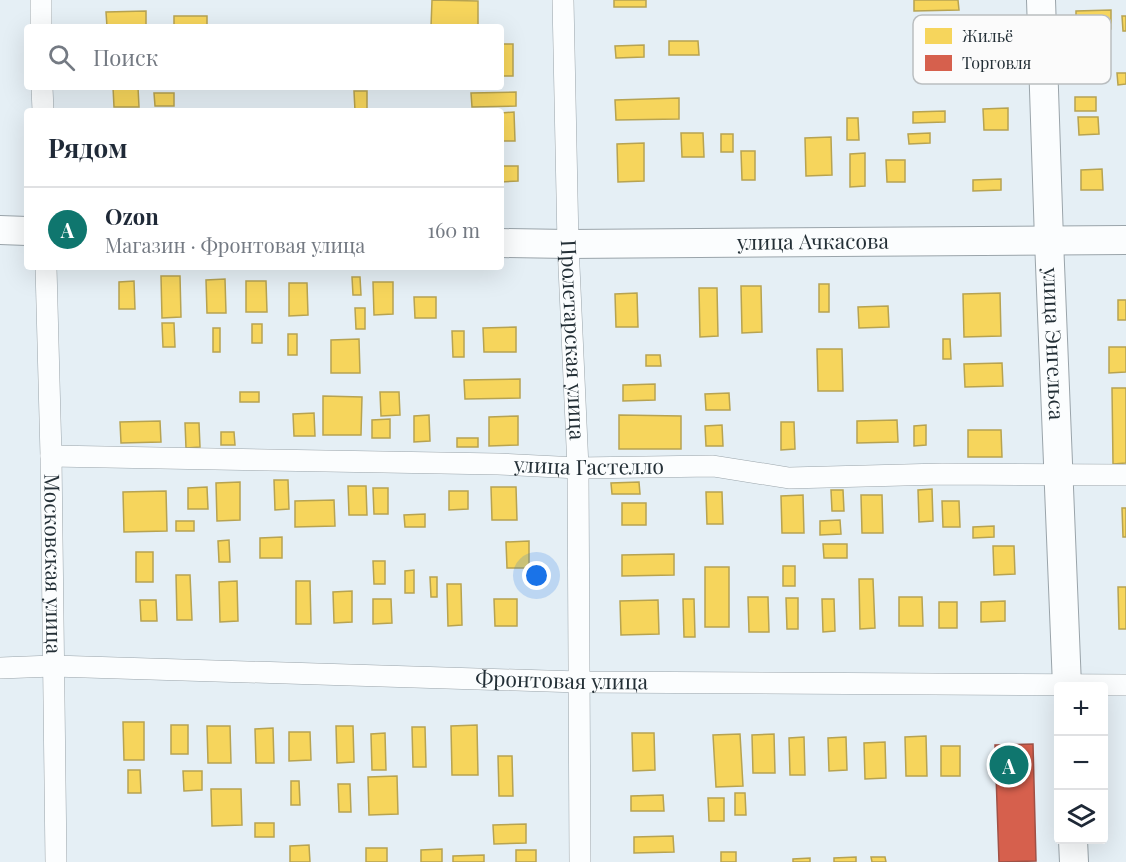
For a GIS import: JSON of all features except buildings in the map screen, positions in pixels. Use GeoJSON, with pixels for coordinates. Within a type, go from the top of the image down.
{"type":"FeatureCollection","features":[{"type":"Feature","properties":{"kind":"main road","name":"улица Энгельса"},"geometry":{"type":"LineString","coordinates":[[1041,0],[1042,15]]}},
{"type":"Feature","properties":{"kind":"main road","name":"улица Энгельса"},"geometry":{"type":"LineString","coordinates":[[1044,84],[1067,682]]}},
{"type":"Feature","properties":{"kind":"main road"},"geometry":{"type":"LineString","coordinates":[[0,230],[24,231]]}},
{"type":"Feature","properties":{"kind":"main road","name":"улица Ачкасова"},"geometry":{"type":"LineString","coordinates":[[504,243],[1126,240]]}},
{"type":"Feature","properties":{"kind":"main road"},"geometry":{"type":"LineString","coordinates":[[1073,844],[1074,862]]}},
{"type":"Feature","properties":{"kind":"street"},"geometry":{"type":"LineString","coordinates":[[41,0],[41,24]]}},
{"type":"Feature","properties":{"kind":"street","name":"Пролетарская улица"},"geometry":{"type":"LineString","coordinates":[[563,0],[568,244],[578,468],[580,862]]}},
{"type":"Feature","properties":{"kind":"street"},"geometry":{"type":"LineString","coordinates":[[42,90],[43,108]]}},
{"type":"Feature","properties":{"kind":"street","name":"Московская улица"},"geometry":{"type":"LineString","coordinates":[[46,270],[51,456],[56,862]]}},
{"type":"Feature","properties":{"kind":"street","name":"улица Гастелло"},"geometry":{"type":"LineString","coordinates":[[51,456],[498,464],[578,468],[713,466],[789,478],[942,474],[1126,475]]}},
{"type":"Feature","properties":{"kind":"street","name":"Фронтовая улица"},"geometry":{"type":"LineString","coordinates":[[0,668],[53,666],[579,682],[1054,686]]}},
{"type":"Feature","properties":{"kind":"street","name":"Фронтовая улица"},"geometry":{"type":"LineString","coordinates":[[1108,685],[1126,685]]}},
{"type":"Feature","properties":{"kind":"place","name":"Ozon"},"geometry":{"type":"Point","coordinates":[1009,765]}}]}
